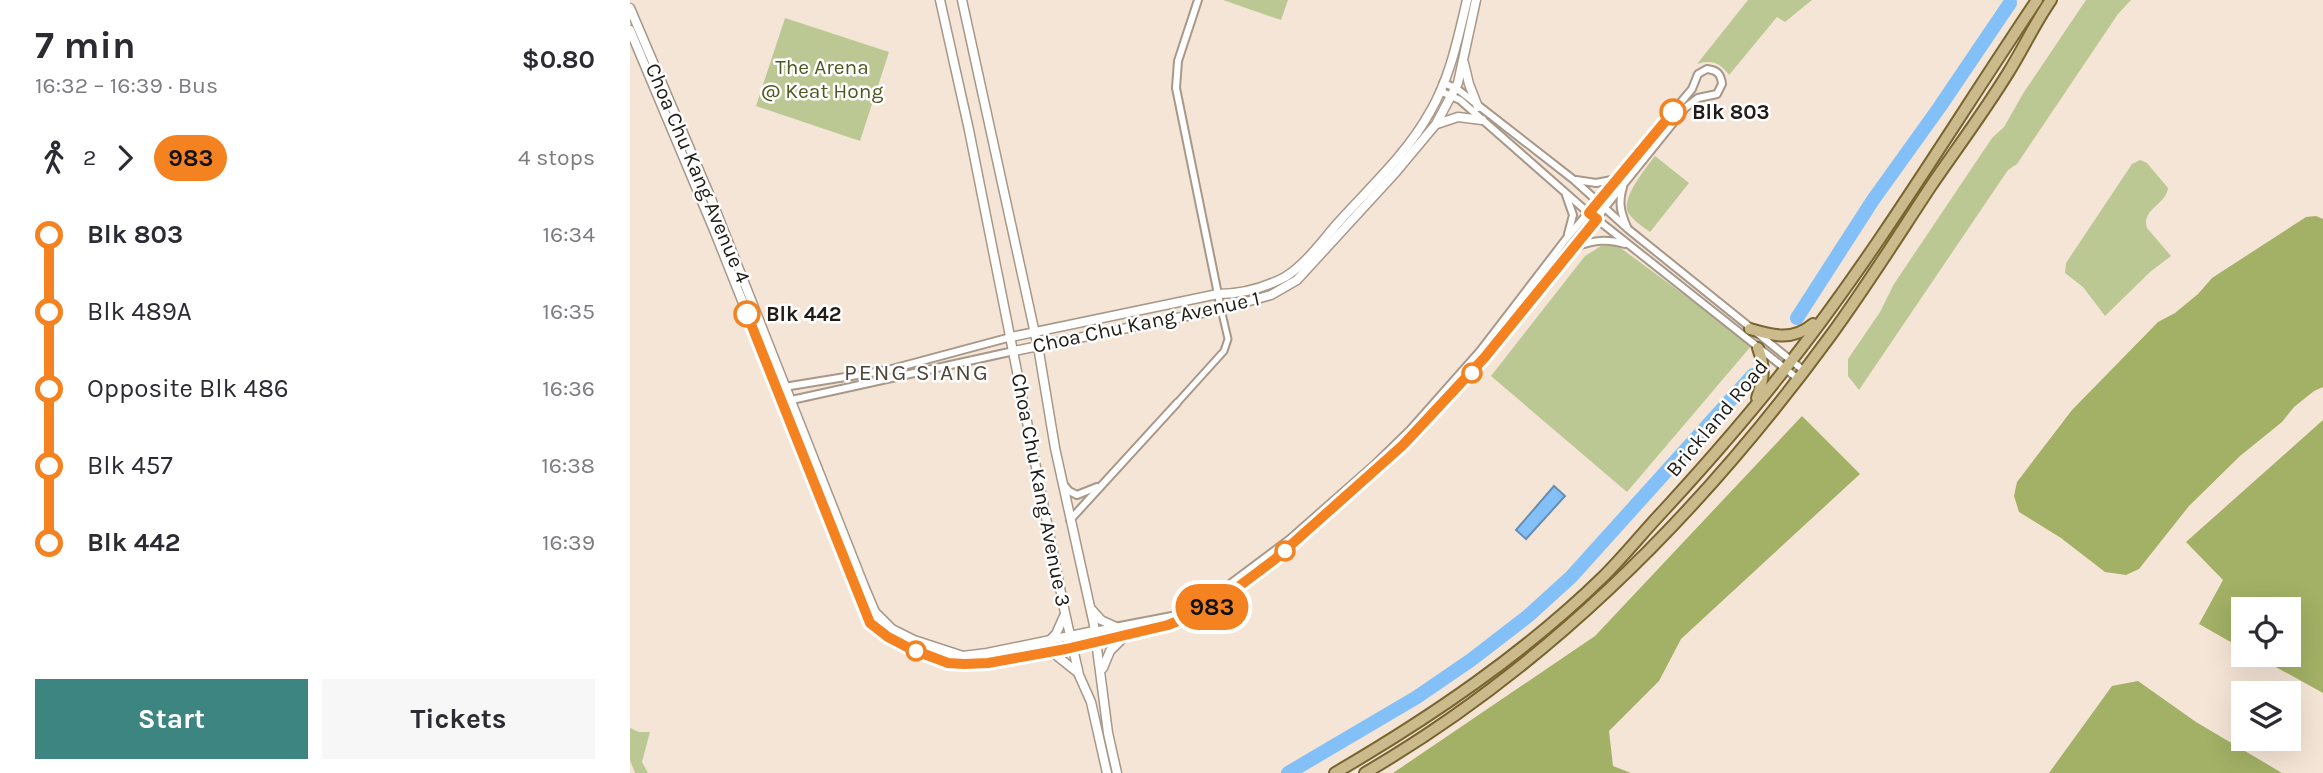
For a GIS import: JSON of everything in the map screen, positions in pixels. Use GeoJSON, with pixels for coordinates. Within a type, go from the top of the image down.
{"type":"FeatureCollection","features":[{"type":"Feature","properties":{"kind":"main road","name":"Brickland Road"},"geometry":{"type":"LineString","coordinates":[[1335,773],[1393,740],[1530,642],[1604,575],[1720,449],[1832,306],[2037,0]]}},
{"type":"Feature","properties":{"kind":"main road","name":"Brickland Road"},"geometry":{"type":"LineString","coordinates":[[1365,773],[1500,684],[1578,620],[1681,518],[1747,442],[1831,335],[2008,74],[2051,0]]}},
{"type":"Feature","properties":{"kind":"main road"},"geometry":{"type":"LineString","coordinates":[[1750,329],[1771,335],[1794,335],[1805,330],[1832,306]]}},
{"type":"Feature","properties":{"kind":"main road"},"geometry":{"type":"LineString","coordinates":[[1753,407],[1764,379],[1758,348]]}},
{"type":"Feature","properties":{"kind":"street","name":"Choa Chu Kang Avenue 3"},"geometry":{"type":"LineString","coordinates":[[940,0],[969,130],[1065,613],[1079,675],[1091,702],[1107,773]]}},
{"type":"Feature","properties":{"kind":"street","name":"Choa Chu Kang Avenue 3"},"geometry":{"type":"LineString","coordinates":[[961,0],[1035,332],[1062,483],[1088,597],[1108,733],[1117,773]]}},
{"type":"Feature","properties":{"kind":"street"},"geometry":{"type":"LineString","coordinates":[[1070,520],[1224,351],[1228,339],[1176,88],[1178,61],[1198,0]]}},
{"type":"Feature","properties":{"kind":"street","name":"Choa Chu Kang Avenue 1"},"geometry":{"type":"LineString","coordinates":[[776,388],[888,370],[1011,337],[1218,294],[1260,288],[1287,276],[1406,146],[1431,112],[1458,38],[1466,0]]}},
{"type":"Feature","properties":{"kind":"street","name":"Choa Chu Kang Avenue 1"},"geometry":{"type":"LineString","coordinates":[[782,402],[1221,309],[1271,295],[1297,280],[1388,182],[1436,124],[1455,92],[1476,0]]}},
{"type":"Feature","properties":{"kind":"street","name":"Choa Chu Kang Avenue 4"},"geometry":{"type":"LineString","coordinates":[[630,8],[712,201],[878,616],[891,629],[914,640],[962,656],[1094,631]]}},
{"type":"Feature","properties":{"kind":"street","name":"Choa Chu Kang Avenue 4"},"geometry":{"type":"LineString","coordinates":[[630,30],[718,239],[870,623],[888,637],[911,649],[948,663],[988,663],[1096,641]]}},
{"type":"Feature","properties":{"kind":"street"},"geometry":{"type":"LineString","coordinates":[[1458,38],[1465,38],[1469,32]]}},
{"type":"Feature","properties":{"kind":"street"},"geometry":{"type":"LineString","coordinates":[[1464,57],[1469,84],[1478,107]]}},
{"type":"Feature","properties":{"kind":"street"},"geometry":{"type":"LineString","coordinates":[[1094,631],[1156,619],[1206,603],[1270,554],[1373,466],[1427,415],[1485,357],[1692,101],[1713,96],[1720,90],[1721,79],[1717,72],[1707,69],[1698,74],[1692,89],[1566,239],[1509,315],[1427,415],[1403,445],[1274,560],[1210,608],[1158,627],[1096,641]]}},
{"type":"Feature","properties":{"kind":"street"},"geometry":{"type":"LineString","coordinates":[[1442,87],[1478,107],[1574,180],[1606,206],[1611,215],[1750,329],[1800,374]]}},
{"type":"Feature","properties":{"kind":"street"},"geometry":{"type":"LineString","coordinates":[[1455,92],[1482,120],[1589,213],[1758,348],[1788,365]]}},
{"type":"Feature","properties":{"kind":"street"},"geometry":{"type":"LineString","coordinates":[[1436,124],[1458,117],[1482,120]]}},
{"type":"Feature","properties":{"kind":"street"},"geometry":{"type":"LineString","coordinates":[[1574,180],[1596,183],[1619,178]]}},
{"type":"Feature","properties":{"kind":"street"},"geometry":{"type":"LineString","coordinates":[[1623,186],[1619,199],[1628,229]]}},
{"type":"Feature","properties":{"kind":"street"},"geometry":{"type":"LineString","coordinates":[[1565,193],[1573,215],[1566,239]]}},
{"type":"Feature","properties":{"kind":"street"},"geometry":{"type":"LineString","coordinates":[[1577,246],[1606,240],[1630,246]]}},
{"type":"Feature","properties":{"kind":"street"},"geometry":{"type":"LineString","coordinates":[[1062,483],[1077,495],[1101,485]]}},
{"type":"Feature","properties":{"kind":"street"},"geometry":{"type":"LineString","coordinates":[[1088,597],[1093,612],[1105,624],[1116,627]]}},
{"type":"Feature","properties":{"kind":"street"},"geometry":{"type":"LineString","coordinates":[[1047,641],[1064,622],[1065,613]]}},
{"type":"Feature","properties":{"kind":"street"},"geometry":{"type":"LineString","coordinates":[[1156,619],[1158,627]]}},
{"type":"Feature","properties":{"kind":"street"},"geometry":{"type":"LineString","coordinates":[[1101,671],[1110,651],[1128,634]]}},
{"type":"Feature","properties":{"kind":"street"},"geometry":{"type":"LineString","coordinates":[[1051,652],[1079,675]]}},
{"type":"Feature","properties":{"kind":"green space"},"geometry":{"type":"Polygon","coordinates":[[[1223,0],[1288,0],[1281,20],[1223,0]]]}},
{"type":"Feature","properties":{"kind":"green space"},"geometry":{"type":"Polygon","coordinates":[[[1748,0],[1812,0],[1785,22],[1777,17],[1729,75],[1715,63],[1697,64],[1748,0]]]}},
{"type":"Feature","properties":{"kind":"green space"},"geometry":{"type":"Polygon","coordinates":[[[2086,0],[2131,0],[2118,14],[2017,164],[2008,170],[1859,390],[1848,376],[1848,359],[1880,312],[1894,284],[1992,138],[2004,127],[2024,92],[2086,0]]]}},
{"type":"Feature","properties":{"kind":"green space","name":"The Arena @ Keat Hong"},"geometry":{"type":"Polygon","coordinates":[[[785,18],[889,52],[860,141],[756,106],[785,18]]]}},
{"type":"Feature","properties":{"kind":"green space"},"geometry":{"type":"Polygon","coordinates":[[[1655,156],[1689,183],[1650,232],[1633,219],[1627,208],[1630,193],[1655,156]]]}},
{"type":"Feature","properties":{"kind":"green space"},"geometry":{"type":"Polygon","coordinates":[[[2140,160],[2147,163],[2168,188],[2163,199],[2150,211],[2146,222],[2147,228],[2171,256],[2150,272],[2105,316],[2083,287],[2065,273],[2066,263],[2132,164],[2140,160]]]}},
{"type":"Feature","properties":{"kind":"green space"},"geometry":{"type":"Polygon","coordinates":[[[2316,216],[2323,219],[2323,387],[2294,407],[2282,422],[2240,456],[2189,506],[2139,569],[2126,575],[2105,572],[2061,538],[2019,512],[2014,496],[2017,482],[2072,410],[2158,322],[2175,313],[2212,278],[2306,217],[2316,216]]]}},
{"type":"Feature","properties":{"kind":"green space"},"geometry":{"type":"Polygon","coordinates":[[[1601,246],[1618,246],[1752,345],[1627,492],[1491,376],[1585,256],[1601,246]]]}},
{"type":"Feature","properties":{"kind":"green space"},"geometry":{"type":"Polygon","coordinates":[[[1802,416],[1860,474],[1681,639],[1659,681],[1609,731],[1613,766],[1631,773],[1393,773],[1595,636],[1802,416]]]}},
{"type":"Feature","properties":{"kind":"green space"},"geometry":{"type":"Polygon","coordinates":[[[2323,420],[2323,693],[2276,667],[2301,667],[2301,597],[2231,597],[2231,642],[2199,624],[2223,580],[2186,542],[2323,420]]]}},
{"type":"Feature","properties":{"kind":"green space"},"geometry":{"type":"Polygon","coordinates":[[[2138,681],[2231,743],[2231,751],[2245,751],[2282,773],[2049,773],[2112,686],[2138,681]]]}},
{"type":"Feature","properties":{"kind":"green space"},"geometry":{"type":"Polygon","coordinates":[[[630,728],[639,732],[650,732],[642,762],[648,773],[635,773],[630,760],[630,728]]]}},
{"type":"Feature","properties":{"kind":"water"},"geometry":{"type":"Polygon","coordinates":[[[1554,486],[1565,496],[1526,539],[1516,530],[1554,486]]]}},
{"type":"Feature","properties":{"kind":"waterway"},"geometry":{"type":"LineString","coordinates":[[1797,318],[1873,200],[2010,3]]}},
{"type":"Feature","properties":{"kind":"waterway"},"geometry":{"type":"LineString","coordinates":[[1288,773],[1417,697],[1528,616],[1571,577],[1753,375]]}},
{"type":"Feature","properties":{"kind":"bus line","name":"983"},"geometry":{"type":"LineString","coordinates":[[747,314],[870,623],[888,637],[911,649],[948,663],[988,663],[1051,652],[1168,625],[1210,608],[1274,560],[1403,445],[1475,369],[1577,246],[1597,219],[1589,213],[1673,112]]}},
{"type":"Feature","properties":{"kind":"place","name":"Blk 803"},"geometry":{"type":"Point","coordinates":[1673,112]}},
{"type":"Feature","properties":{"kind":"place","name":"Blk 442"},"geometry":{"type":"Point","coordinates":[747,314]}},
{"type":"Feature","properties":{"kind":"district","name":"PENG SIANG"},"geometry":{"type":"Point","coordinates":[917,372]}}]}
